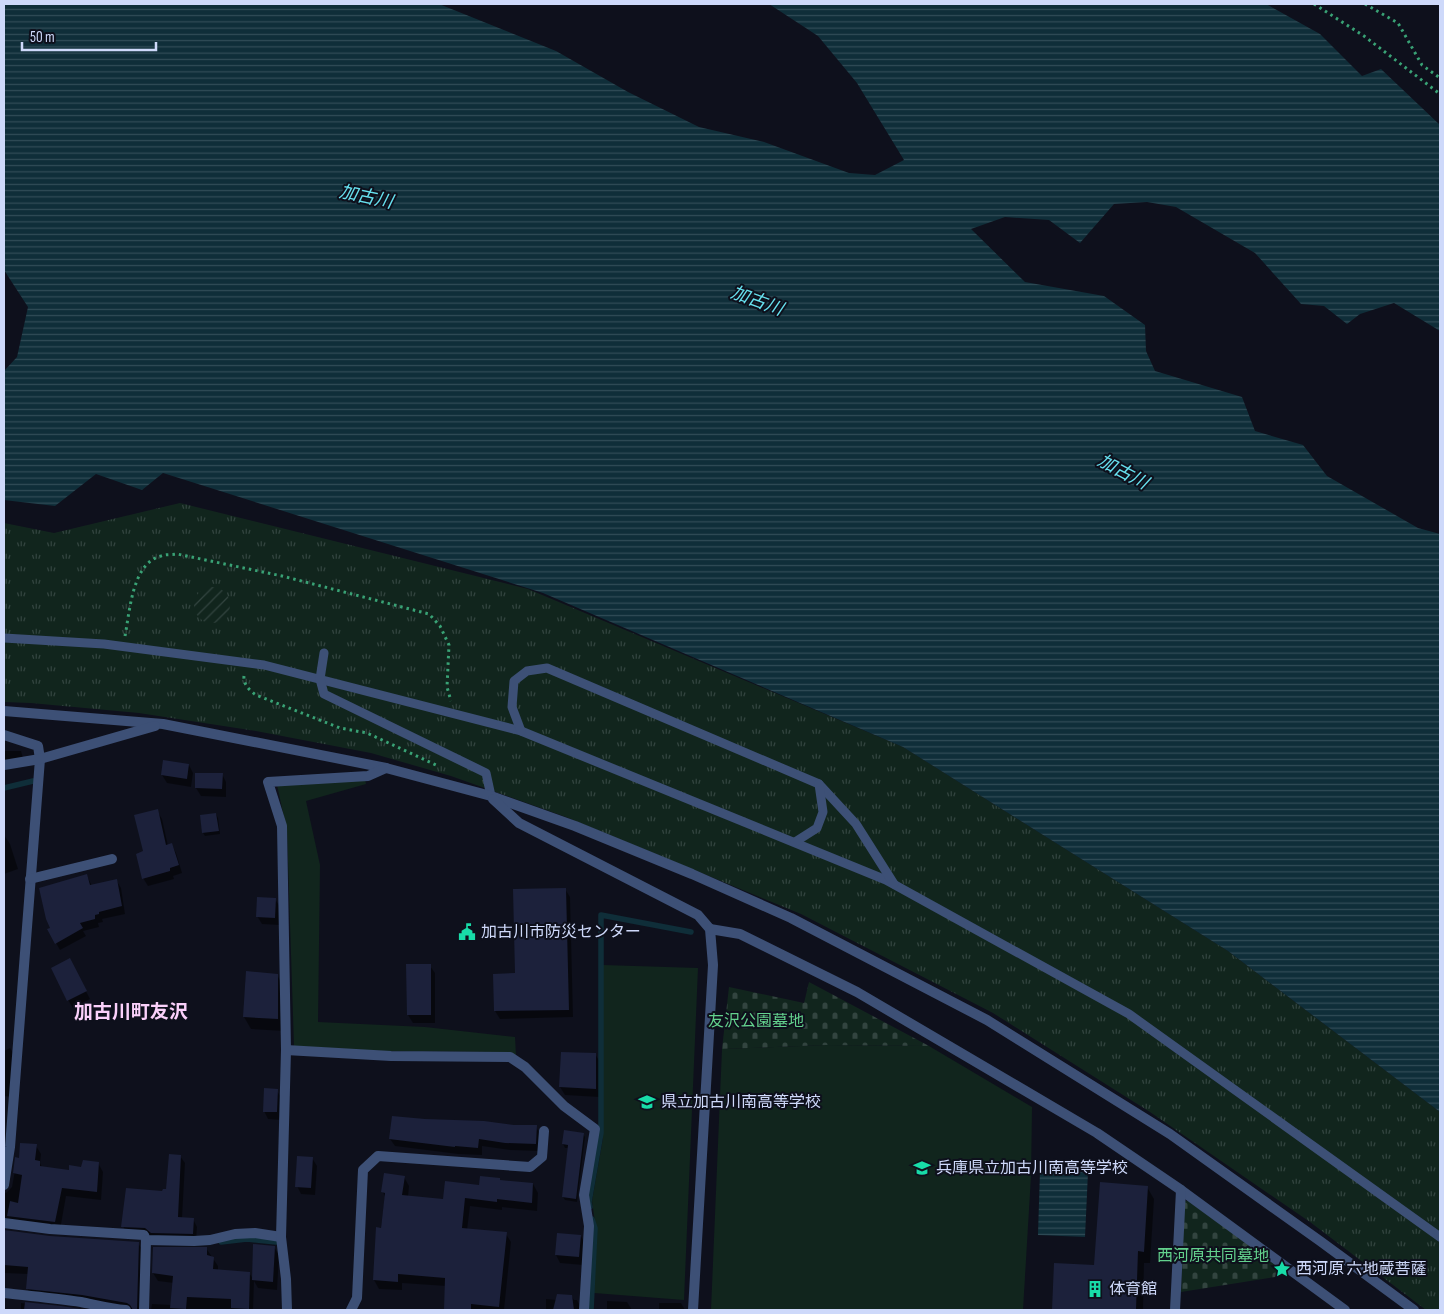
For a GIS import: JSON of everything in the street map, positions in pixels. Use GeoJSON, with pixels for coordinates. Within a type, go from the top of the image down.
{"type":"FeatureCollection","features":[{"type":"Feature","properties":{"kind":"street"},"geometry":{"type":"LineString","coordinates":[[4,711],[163,724],[386,768],[491,796],[584,830],[692,874],[782,914],[986,1020],[1170,1134],[1414,1310]]}},
{"type":"Feature","properties":{"kind":"street"},"geometry":{"type":"LineString","coordinates":[[4,765],[40,759],[163,724]]}},
{"type":"Feature","properties":{"kind":"street"},"geometry":{"type":"LineString","coordinates":[[4,734],[38,746],[40,759],[10,1147],[4,1185]]}},
{"type":"Feature","properties":{"kind":"street"},"geometry":{"type":"LineString","coordinates":[[287,1310],[286,1279],[281,1237],[286,1050],[282,826],[268,782],[368,776],[386,768]]}},
{"type":"Feature","properties":{"kind":"street"},"geometry":{"type":"LineString","coordinates":[[491,796],[519,823],[698,915],[710,929],[713,965],[693,1310]]}},
{"type":"Feature","properties":{"kind":"street"},"geometry":{"type":"LineString","coordinates":[[30,879],[112,859]]}},
{"type":"Feature","properties":{"kind":"street"},"geometry":{"type":"LineString","coordinates":[[710,929],[740,934],[857,992],[1097,1133],[1181,1190],[1345,1310]]}},
{"type":"Feature","properties":{"kind":"street"},"geometry":{"type":"LineString","coordinates":[[286,1050],[391,1056],[510,1058],[525,1066],[564,1106],[595,1129],[584,1195],[588,1226],[584,1310]]}},
{"type":"Feature","properties":{"kind":"street"},"geometry":{"type":"LineString","coordinates":[[351,1310],[356,1298],[363,1170],[378,1156],[530,1167],[542,1157],[544,1131]]}},
{"type":"Feature","properties":{"kind":"street"},"geometry":{"type":"LineString","coordinates":[[1175,1310],[1181,1190]]}},
{"type":"Feature","properties":{"kind":"street"},"geometry":{"type":"LineString","coordinates":[[4,1222],[50,1229],[144,1235],[146,1240],[144,1310]]}},
{"type":"Feature","properties":{"kind":"street"},"geometry":{"type":"LineString","coordinates":[[146,1240],[210,1240],[235,1234],[255,1233],[281,1237]]}},
{"type":"Feature","properties":{"kind":"street"},"geometry":{"type":"LineString","coordinates":[[4,1293],[60,1299],[99,1305],[109,1309],[126,1310]]}},
{"type":"Feature","properties":{"kind":"street"},"geometry":{"type":"LineString","coordinates":[[60,1299],[60,1310]]}},
{"type":"Feature","properties":{"kind":"lane"},"geometry":{"type":"LineString","coordinates":[[4,638],[123,646],[264,665],[320,679],[521,731],[795,842],[894,884],[1129,1014],[1440,1236]]}},
{"type":"Feature","properties":{"kind":"lane"},"geometry":{"type":"LineString","coordinates":[[324,653],[320,679],[324,694],[486,773],[491,796]]}},
{"type":"Feature","properties":{"kind":"lane"},"geometry":{"type":"LineString","coordinates":[[521,731],[512,707],[514,681],[527,671],[548,668],[819,784],[856,824],[894,884]]}},
{"type":"Feature","properties":{"kind":"lane"},"geometry":{"type":"LineString","coordinates":[[795,842],[817,828],[823,812],[819,784]]}},
{"type":"Feature","properties":{"kind":"path"},"geometry":{"type":"LineString","coordinates":[[1314,4],[1364,36],[1440,94]]}},
{"type":"Feature","properties":{"kind":"path"},"geometry":{"type":"LineString","coordinates":[[1365,4],[1398,23],[1422,65],[1440,78]]}},
{"type":"Feature","properties":{"kind":"path"},"geometry":{"type":"LineString","coordinates":[[123,646],[136,580],[147,564],[160,556],[177,554],[282,576],[429,614],[440,626],[449,645],[447,687],[455,714]]}},
{"type":"Feature","properties":{"kind":"path"},"geometry":{"type":"LineString","coordinates":[[246,663],[243,679],[250,691],[256,695],[340,728],[367,732],[442,767]]}},
{"type":"Feature","properties":{"kind":"green space"},"geometry":{"type":"Polygon","coordinates":[[[180,503],[528,589],[903,747],[1228,951],[1440,1112],[1440,1310],[1426,1310],[1310,1222],[1150,1112],[993,1013],[801,914],[566,817],[451,776],[371,753],[256,731],[139,713],[4,702],[4,523],[54,533],[180,503]]]}},
{"type":"Feature","properties":{"kind":"green space"},"geometry":{"type":"Polygon","coordinates":[[[212,587],[224,593],[230,605],[224,617],[212,623],[200,617],[194,605],[200,593],[212,587]]]}},
{"type":"Feature","properties":{"kind":"green space"},"geometry":{"type":"Polygon","coordinates":[[[365,779],[366,784],[306,801],[320,865],[318,1022],[425,1027],[515,1037],[516,1055],[500,1052],[381,1051],[294,1046],[287,831],[277,785],[365,779]]]}},
{"type":"Feature","properties":{"kind":"green space","name":"県立加古川南高等学校"},"geometry":{"type":"Polygon","coordinates":[[[603,965],[698,968],[684,1300],[594,1293],[596,1230],[592,1201],[603,1138],[603,965]]]}},
{"type":"Feature","properties":{"kind":"green space","name":"友沢公園墓地"},"geometry":{"type":"Polygon","coordinates":[[[809,982],[929,1046],[826,1045],[722,1049],[729,987],[804,1003],[809,982]]]}},
{"type":"Feature","properties":{"kind":"green space","name":"兵庫県立加古川南高等学校"},"geometry":{"type":"Polygon","coordinates":[[[826,1045],[929,1046],[1032,1107],[1031,1176],[1023,1310],[711,1310],[722,1049],[826,1045]]]}},
{"type":"Feature","properties":{"kind":"green space","name":"西河原共同墓地"},"geometry":{"type":"Polygon","coordinates":[[[1184,1201],[1188,1201],[1290,1273],[1288,1275],[1181,1292],[1184,1201]]]}},
{"type":"Feature","properties":{"kind":"water","name":"加古川"},"geometry":{"type":"Polygon","coordinates":[[[4,4],[439,4],[556,51],[628,92],[699,127],[764,142],[849,173],[875,175],[904,160],[857,83],[818,36],[769,4],[1266,4],[1320,34],[1362,76],[1381,69],[1440,125],[1440,331],[1394,303],[1360,314],[1347,324],[1324,306],[1301,304],[1255,253],[1176,207],[1147,202],[1114,204],[1080,243],[1049,220],[1005,217],[971,229],[1025,282],[1104,296],[1145,325],[1146,351],[1155,371],[1242,397],[1255,431],[1303,445],[1327,476],[1418,528],[1440,534],[1440,1112],[1228,951],[903,747],[543,593],[163,473],[142,490],[96,474],[55,506],[4,500],[4,371],[17,357],[28,307],[4,270],[4,4]]]}},
{"type":"Feature","properties":{"kind":"water"},"geometry":{"type":"Polygon","coordinates":[[[1040,1170],[1088,1172],[1085,1237],[1038,1235],[1040,1170]]]}},
{"type":"Feature","properties":{"kind":"building"},"geometry":{"type":"Polygon","coordinates":[[[163,760],[189,764],[187,779],[161,775],[163,760]]]}},
{"type":"Feature","properties":{"kind":"building"},"geometry":{"type":"Polygon","coordinates":[[[195,773],[223,773],[222,789],[195,788],[195,773]]]}},
{"type":"Feature","properties":{"kind":"building"},"geometry":{"type":"Polygon","coordinates":[[[158,809],[166,845],[172,843],[179,865],[170,868],[170,871],[142,879],[136,854],[143,851],[134,815],[158,809]]]}},
{"type":"Feature","properties":{"kind":"building"},"geometry":{"type":"Polygon","coordinates":[[[216,813],[219,831],[202,833],[200,815],[216,813]]]}},
{"type":"Feature","properties":{"kind":"building"},"geometry":{"type":"Polygon","coordinates":[[[87,874],[90,885],[117,879],[122,906],[99,912],[99,914],[95,915],[95,919],[80,923],[83,928],[55,944],[47,929],[50,928],[39,888],[87,874]]]}},
{"type":"Feature","properties":{"kind":"building","name":"加古川市防災センター"},"geometry":{"type":"Polygon","coordinates":[[[566,888],[569,1010],[494,1011],[493,974],[515,973],[513,889],[566,888]]]}},
{"type":"Feature","properties":{"kind":"building"},"geometry":{"type":"Polygon","coordinates":[[[257,897],[276,898],[275,918],[256,917],[257,897]]]}},
{"type":"Feature","properties":{"kind":"building"},"geometry":{"type":"Polygon","coordinates":[[[70,958],[87,991],[67,1001],[51,968],[70,958]]]}},
{"type":"Feature","properties":{"kind":"building"},"geometry":{"type":"Polygon","coordinates":[[[406,964],[431,964],[431,1015],[407,1015],[406,964]]]}},
{"type":"Feature","properties":{"kind":"building"},"geometry":{"type":"Polygon","coordinates":[[[246,971],[278,974],[278,1019],[243,1017],[246,971]]]}},
{"type":"Feature","properties":{"kind":"building"},"geometry":{"type":"Polygon","coordinates":[[[561,1052],[596,1053],[596,1089],[559,1087],[561,1052]]]}},
{"type":"Feature","properties":{"kind":"building"},"geometry":{"type":"Polygon","coordinates":[[[264,1088],[278,1089],[277,1112],[263,1112],[264,1088]]]}},
{"type":"Feature","properties":{"kind":"building"},"geometry":{"type":"Polygon","coordinates":[[[392,1116],[537,1125],[536,1144],[505,1143],[479,1139],[478,1148],[389,1139],[392,1116]]]}},
{"type":"Feature","properties":{"kind":"building"},"geometry":{"type":"Polygon","coordinates":[[[564,1130],[584,1133],[576,1199],[562,1197],[568,1145],[562,1144],[564,1130]]]}},
{"type":"Feature","properties":{"kind":"building"},"geometry":{"type":"Polygon","coordinates":[[[20,1143],[37,1144],[35,1160],[40,1161],[40,1166],[69,1170],[69,1165],[81,1167],[83,1160],[99,1162],[97,1192],[62,1188],[55,1222],[7,1216],[10,1201],[18,1203],[22,1175],[13,1173],[15,1157],[19,1158],[20,1143]]]}},
{"type":"Feature","properties":{"kind":"building"},"geometry":{"type":"Polygon","coordinates":[[[169,1154],[181,1155],[178,1217],[194,1218],[193,1234],[151,1233],[145,1228],[121,1227],[126,1188],[162,1191],[166,1189],[169,1154]]]}},
{"type":"Feature","properties":{"kind":"building"},"geometry":{"type":"Polygon","coordinates":[[[297,1156],[313,1157],[311,1188],[295,1187],[297,1156]]]}},
{"type":"Feature","properties":{"kind":"building"},"geometry":{"type":"Polygon","coordinates":[[[384,1173],[405,1176],[402,1195],[443,1199],[445,1181],[479,1185],[480,1176],[533,1183],[532,1203],[497,1199],[497,1202],[465,1198],[462,1228],[507,1232],[499,1307],[471,1304],[471,1310],[444,1310],[445,1278],[398,1274],[398,1282],[373,1280],[376,1227],[381,1228],[385,1193],[381,1192],[384,1173]]]}},
{"type":"Feature","properties":{"kind":"building"},"geometry":{"type":"Polygon","coordinates":[[[1100,1182],[1148,1186],[1144,1252],[1138,1251],[1136,1310],[1052,1310],[1054,1263],[1094,1265],[1100,1182]]]}},
{"type":"Feature","properties":{"kind":"building"},"geometry":{"type":"Polygon","coordinates":[[[4,1230],[50,1236],[139,1242],[137,1310],[133,1310],[127,1303],[82,1295],[26,1289],[28,1267],[4,1265],[4,1230]]]}},
{"type":"Feature","properties":{"kind":"building"},"geometry":{"type":"Polygon","coordinates":[[[557,1233],[581,1235],[579,1257],[555,1255],[557,1233]]]}},
{"type":"Feature","properties":{"kind":"building"},"geometry":{"type":"Polygon","coordinates":[[[253,1244],[275,1246],[273,1282],[252,1280],[253,1244]]]}},
{"type":"Feature","properties":{"kind":"building"},"geometry":{"type":"Polygon","coordinates":[[[153,1247],[207,1247],[207,1255],[214,1257],[213,1269],[250,1272],[249,1309],[231,1308],[231,1299],[187,1297],[186,1309],[170,1308],[173,1276],[152,1273],[153,1247]]]}},
{"type":"Feature","properties":{"kind":"building"},"geometry":{"type":"Polygon","coordinates":[[[557,1294],[572,1295],[574,1310],[553,1310],[557,1294]]]}},
{"type":"Feature","properties":{"kind":"building"},"geometry":{"type":"Polygon","coordinates":[[[25,1302],[61,1306],[87,1310],[24,1310],[25,1302]]]}},
{"type":"Feature","properties":{"kind":"waterway"},"geometry":{"type":"LineString","coordinates":[[4,788],[33,781]]}},
{"type":"Feature","properties":{"kind":"waterway"},"geometry":{"type":"LineString","coordinates":[[590,1207],[589,1202],[601,1133],[601,915],[691,932]]}},
{"type":"Feature","properties":{"kind":"waterway"},"geometry":{"type":"LineString","coordinates":[[591,1310],[595,1228],[592,1219]]}},
{"type":"Feature","properties":{"kind":"waterway"},"geometry":{"type":"LineString","coordinates":[[221,1242],[247,1239],[276,1242]]}},
{"type":"Feature","properties":{"kind":"place","name":"加古川市防災センター"},"geometry":{"type":"Point","coordinates":[467,932]}},
{"type":"Feature","properties":{"kind":"place","name":"県立加古川南高等学校"},"geometry":{"type":"Point","coordinates":[647,1102]}},
{"type":"Feature","properties":{"kind":"place","name":"兵庫県立加古川南高等学校"},"geometry":{"type":"Point","coordinates":[922,1168]}},
{"type":"Feature","properties":{"kind":"place","name":"西河原 六地蔵菩薩"},"geometry":{"type":"Point","coordinates":[1282,1269]}},
{"type":"Feature","properties":{"kind":"place","name":"体育館"},"geometry":{"type":"Point","coordinates":[1095,1289]}},
{"type":"Feature","properties":{"kind":"district","name":"加古川町友沢"},"geometry":{"type":"Point","coordinates":[131,1012]}}]}
